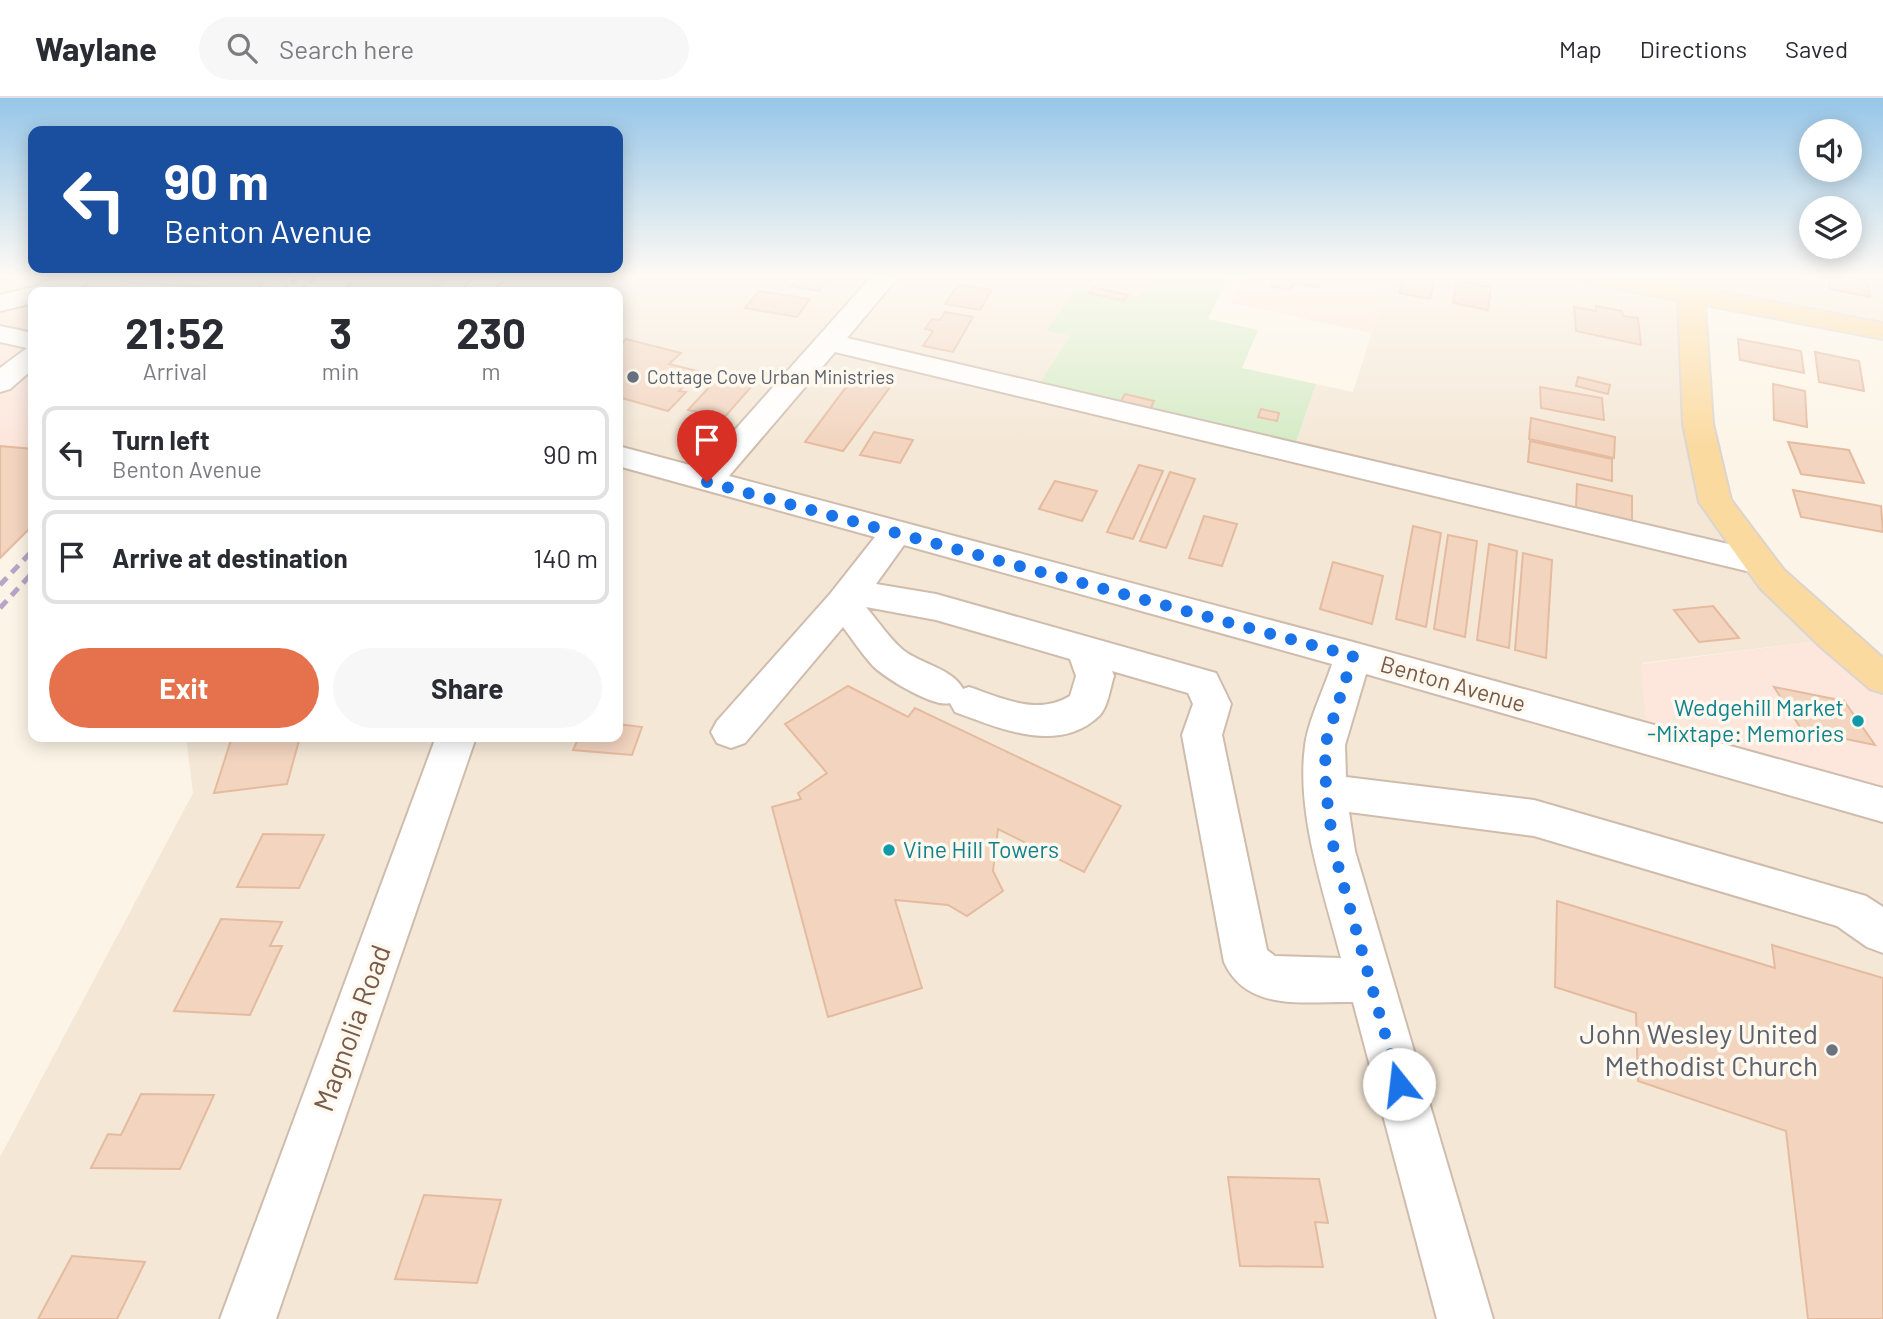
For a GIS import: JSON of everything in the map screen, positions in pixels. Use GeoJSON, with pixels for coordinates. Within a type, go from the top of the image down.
{"type":"FeatureCollection","features":[{"type":"Feature","properties":{"kind":"main road"},"geometry":{"type":"LineString","coordinates":[[1693,332],[1698,424],[1715,502],[1772,579],[1826,631],[1883,679]]}},
{"type":"Feature","properties":{"kind":"street"},"geometry":{"type":"LineString","coordinates":[[707,482],[840,332]]}},
{"type":"Feature","properties":{"kind":"street"},"geometry":{"type":"LineString","coordinates":[[0,334],[28,340]]}},
{"type":"Feature","properties":{"kind":"street"},"geometry":{"type":"LineString","coordinates":[[829,342],[1759,562]]}},
{"type":"Feature","properties":{"kind":"street"},"geometry":{"type":"LineString","coordinates":[[0,383],[28,359]]}},
{"type":"Feature","properties":{"kind":"street","name":"Benton Avenue"},"geometry":{"type":"LineString","coordinates":[[623,457],[1353,656],[1883,805]]}},
{"type":"Feature","properties":{"kind":"street"},"geometry":{"type":"LineString","coordinates":[[732,732],[848,597],[897,533]]}},
{"type":"Feature","properties":{"kind":"street"},"geometry":{"type":"LineString","coordinates":[[848,597],[936,607],[1203,683],[1212,704],[1202,735],[1247,962],[1268,978],[1370,980]]}},
{"type":"Feature","properties":{"kind":"street"},"geometry":{"type":"LineString","coordinates":[[848,597],[887,657],[904,670],[957,696],[1020,720],[1063,719],[1086,705],[1095,676],[1085,650]]}},
{"type":"Feature","properties":{"kind":"street"},"geometry":{"type":"LineString","coordinates":[[1353,656],[1325,745],[1326,792],[1334,851],[1465,1319]]}},
{"type":"Feature","properties":{"kind":"street","name":"Magnolia Road"},"geometry":{"type":"LineString","coordinates":[[248,1319],[454,742]]}},
{"type":"Feature","properties":{"kind":"street"},"geometry":{"type":"LineString","coordinates":[[1326,792],[1534,818],[1850,910],[1883,932]]}},
{"type":"Feature","properties":{"kind":"shaded area"},"geometry":{"type":"Polygon","coordinates":[[[0,332],[28,332],[28,530],[0,558],[0,332]]]}},
{"type":"Feature","properties":{"kind":"shaded area"},"geometry":{"type":"Polygon","coordinates":[[[623,332],[1059,332],[1070,335],[1293,451],[1316,384],[1353,392],[1372,332],[1696,332],[1715,502],[1835,639],[1642,663],[1883,805],[1883,1319],[0,1319],[0,1157],[193,793],[187,742],[623,742],[623,332]]]}},
{"type":"Feature","properties":{"kind":"shaded area"},"geometry":{"type":"Polygon","coordinates":[[[1835,639],[1883,679],[1883,805],[1647,738],[1641,664],[1835,639]]]}},
{"type":"Feature","properties":{"kind":"green space"},"geometry":{"type":"Polygon","coordinates":[[[1055,332],[1257,332],[1242,368],[1316,384],[1293,451],[1036,389],[1070,336],[1055,332]]]}},
{"type":"Feature","properties":{"kind":"building"},"geometry":{"type":"Polygon","coordinates":[[[932,332],[964,332],[953,352],[923,346],[932,332]]]}},
{"type":"Feature","properties":{"kind":"building"},"geometry":{"type":"Polygon","coordinates":[[[1581,332],[1640,332],[1641,345],[1581,332]]]}},
{"type":"Feature","properties":{"kind":"building"},"geometry":{"type":"Polygon","coordinates":[[[626,339],[681,353],[669,364],[698,371],[679,391],[686,392],[668,411],[623,398],[623,342],[626,339]]]}},
{"type":"Feature","properties":{"kind":"building"},"geometry":{"type":"Polygon","coordinates":[[[1738,339],[1801,351],[1804,373],[1740,360],[1738,339]]]}},
{"type":"Feature","properties":{"kind":"building"},"geometry":{"type":"Polygon","coordinates":[[[1815,352],[1859,361],[1864,391],[1819,382],[1815,352]]]}},
{"type":"Feature","properties":{"kind":"building"},"geometry":{"type":"Polygon","coordinates":[[[723,372],[757,380],[724,418],[688,410],[723,372]]]}},
{"type":"Feature","properties":{"kind":"building"},"geometry":{"type":"Polygon","coordinates":[[[1578,377],[1610,385],[1608,394],[1576,386],[1578,377]]]}},
{"type":"Feature","properties":{"kind":"building"},"geometry":{"type":"Polygon","coordinates":[[[853,378],[890,387],[843,451],[805,442],[853,378]]]}},
{"type":"Feature","properties":{"kind":"building"},"geometry":{"type":"Polygon","coordinates":[[[1773,384],[1805,391],[1807,427],[1774,420],[1773,384]]]}},
{"type":"Feature","properties":{"kind":"building"},"geometry":{"type":"Polygon","coordinates":[[[1540,387],[1602,398],[1604,420],[1541,408],[1540,387]]]}},
{"type":"Feature","properties":{"kind":"building"},"geometry":{"type":"Polygon","coordinates":[[[1125,394],[1154,401],[1150,410],[1120,403],[1125,394]]]}},
{"type":"Feature","properties":{"kind":"building"},"geometry":{"type":"Polygon","coordinates":[[[1261,409],[1279,413],[1277,421],[1258,417],[1261,409]]]}},
{"type":"Feature","properties":{"kind":"building"},"geometry":{"type":"Polygon","coordinates":[[[1531,418],[1615,437],[1614,458],[1529,439],[1531,418]]]}},
{"type":"Feature","properties":{"kind":"building"},"geometry":{"type":"Polygon","coordinates":[[[874,432],[913,440],[900,463],[860,455],[874,432]]]}},
{"type":"Feature","properties":{"kind":"building"},"geometry":{"type":"Polygon","coordinates":[[[1530,441],[1612,459],[1612,481],[1528,462],[1530,441]]]}},
{"type":"Feature","properties":{"kind":"building"},"geometry":{"type":"Polygon","coordinates":[[[1788,442],[1849,450],[1864,483],[1801,474],[1788,442]]]}},
{"type":"Feature","properties":{"kind":"building"},"geometry":{"type":"Polygon","coordinates":[[[0,446],[28,449],[28,530],[0,558],[0,446]]]}},
{"type":"Feature","properties":{"kind":"building"},"geometry":{"type":"Polygon","coordinates":[[[1139,465],[1163,471],[1133,539],[1107,532],[1139,465]]]}},
{"type":"Feature","properties":{"kind":"building"},"geometry":{"type":"Polygon","coordinates":[[[1170,472],[1195,479],[1166,548],[1140,541],[1170,472]]]}},
{"type":"Feature","properties":{"kind":"building"},"geometry":{"type":"Polygon","coordinates":[[[1055,481],[1097,491],[1082,521],[1039,509],[1055,481]]]}},
{"type":"Feature","properties":{"kind":"building"},"geometry":{"type":"Polygon","coordinates":[[[1577,484],[1632,496],[1632,521],[1576,508],[1577,484]]]}},
{"type":"Feature","properties":{"kind":"building"},"geometry":{"type":"Polygon","coordinates":[[[1793,490],[1881,506],[1883,532],[1801,517],[1793,490]]]}},
{"type":"Feature","properties":{"kind":"building"},"geometry":{"type":"Polygon","coordinates":[[[1204,516],[1237,524],[1222,566],[1189,558],[1204,516]]]}},
{"type":"Feature","properties":{"kind":"building"},"geometry":{"type":"Polygon","coordinates":[[[1413,526],[1441,533],[1426,627],[1396,619],[1413,526]]]}},
{"type":"Feature","properties":{"kind":"building"},"geometry":{"type":"Polygon","coordinates":[[[1448,535],[1477,541],[1465,637],[1434,629],[1448,535]]]}},
{"type":"Feature","properties":{"kind":"building"},"geometry":{"type":"Polygon","coordinates":[[[1489,544],[1517,551],[1509,648],[1477,640],[1489,544]]]}},
{"type":"Feature","properties":{"kind":"building"},"geometry":{"type":"Polygon","coordinates":[[[1523,553],[1552,560],[1546,658],[1515,650],[1523,553]]]}},
{"type":"Feature","properties":{"kind":"building"},"geometry":{"type":"Polygon","coordinates":[[[1333,562],[1383,576],[1372,624],[1320,609],[1333,562]]]}},
{"type":"Feature","properties":{"kind":"building"},"geometry":{"type":"Polygon","coordinates":[[[1713,606],[1739,638],[1699,642],[1674,610],[1713,606]]]}},
{"type":"Feature","properties":{"kind":"building","name":"Vine Hill Towers"},"geometry":{"type":"Polygon","coordinates":[[[848,686],[908,717],[915,708],[1121,806],[1084,872],[998,829],[993,871],[1003,891],[967,916],[948,905],[895,900],[922,988],[828,1017],[772,807],[801,799],[798,793],[827,773],[785,724],[848,686]]]}},
{"type":"Feature","properties":{"kind":"building"},"geometry":{"type":"Polygon","coordinates":[[[1774,687],[1844,701],[1875,745],[1802,730],[1774,687]]]}},
{"type":"Feature","properties":{"kind":"building"},"geometry":{"type":"Polygon","coordinates":[[[623,725],[642,727],[632,755],[573,750],[577,742],[623,742],[623,725]]]}},
{"type":"Feature","properties":{"kind":"building"},"geometry":{"type":"Polygon","coordinates":[[[230,742],[299,742],[287,784],[214,793],[230,742]]]}},
{"type":"Feature","properties":{"kind":"building"},"geometry":{"type":"Polygon","coordinates":[[[263,834],[324,835],[299,888],[237,887],[263,834]]]}},
{"type":"Feature","properties":{"kind":"building"},"geometry":{"type":"Polygon","coordinates":[[[1557,901],[1775,968],[1772,945],[1883,978],[1883,1319],[1808,1319],[1786,1131],[1638,1081],[1636,1013],[1555,987],[1557,901]]]}},
{"type":"Feature","properties":{"kind":"building"},"geometry":{"type":"Polygon","coordinates":[[[221,919],[282,922],[270,946],[282,946],[250,1015],[174,1011],[221,919]]]}},
{"type":"Feature","properties":{"kind":"building"},"geometry":{"type":"Polygon","coordinates":[[[141,1094],[214,1095],[180,1169],[91,1168],[108,1134],[121,1135],[141,1094]]]}},
{"type":"Feature","properties":{"kind":"building"},"geometry":{"type":"Polygon","coordinates":[[[1228,1177],[1319,1179],[1328,1223],[1315,1222],[1323,1267],[1240,1266],[1228,1177]]]}},
{"type":"Feature","properties":{"kind":"building"},"geometry":{"type":"Polygon","coordinates":[[[424,1195],[501,1200],[477,1283],[395,1279],[424,1195]]]}},
{"type":"Feature","properties":{"kind":"building"},"geometry":{"type":"Polygon","coordinates":[[[72,1256],[145,1262],[117,1319],[38,1319],[72,1256]]]}},
{"type":"Feature","properties":{"kind":"railway"},"geometry":{"type":"LineString","coordinates":[[0,585],[28,555]]}},
{"type":"Feature","properties":{"kind":"railway"},"geometry":{"type":"LineString","coordinates":[[0,608],[28,577]]}},
{"type":"Feature","properties":{"kind":"place","name":"Cottage Cove Urban Ministries"},"geometry":{"type":"Point","coordinates":[633,377]}},
{"type":"Feature","properties":{"kind":"place","name":"Wedgehill Market -Mixtape: Memories"},"geometry":{"type":"Point","coordinates":[1858,721]}},
{"type":"Feature","properties":{"kind":"place","name":"Vine Hill Towers"},"geometry":{"type":"Point","coordinates":[889,850]}},
{"type":"Feature","properties":{"kind":"place","name":"John Wesley United Methodist Church"},"geometry":{"type":"Point","coordinates":[1832,1050]}},
{"type":"Feature","properties":{"kind":"route"},"geometry":{"type":"LineString","coordinates":[[707,482],[1353,656],[1325,745],[1326,792],[1334,851],[1399,1084]]}}]}
